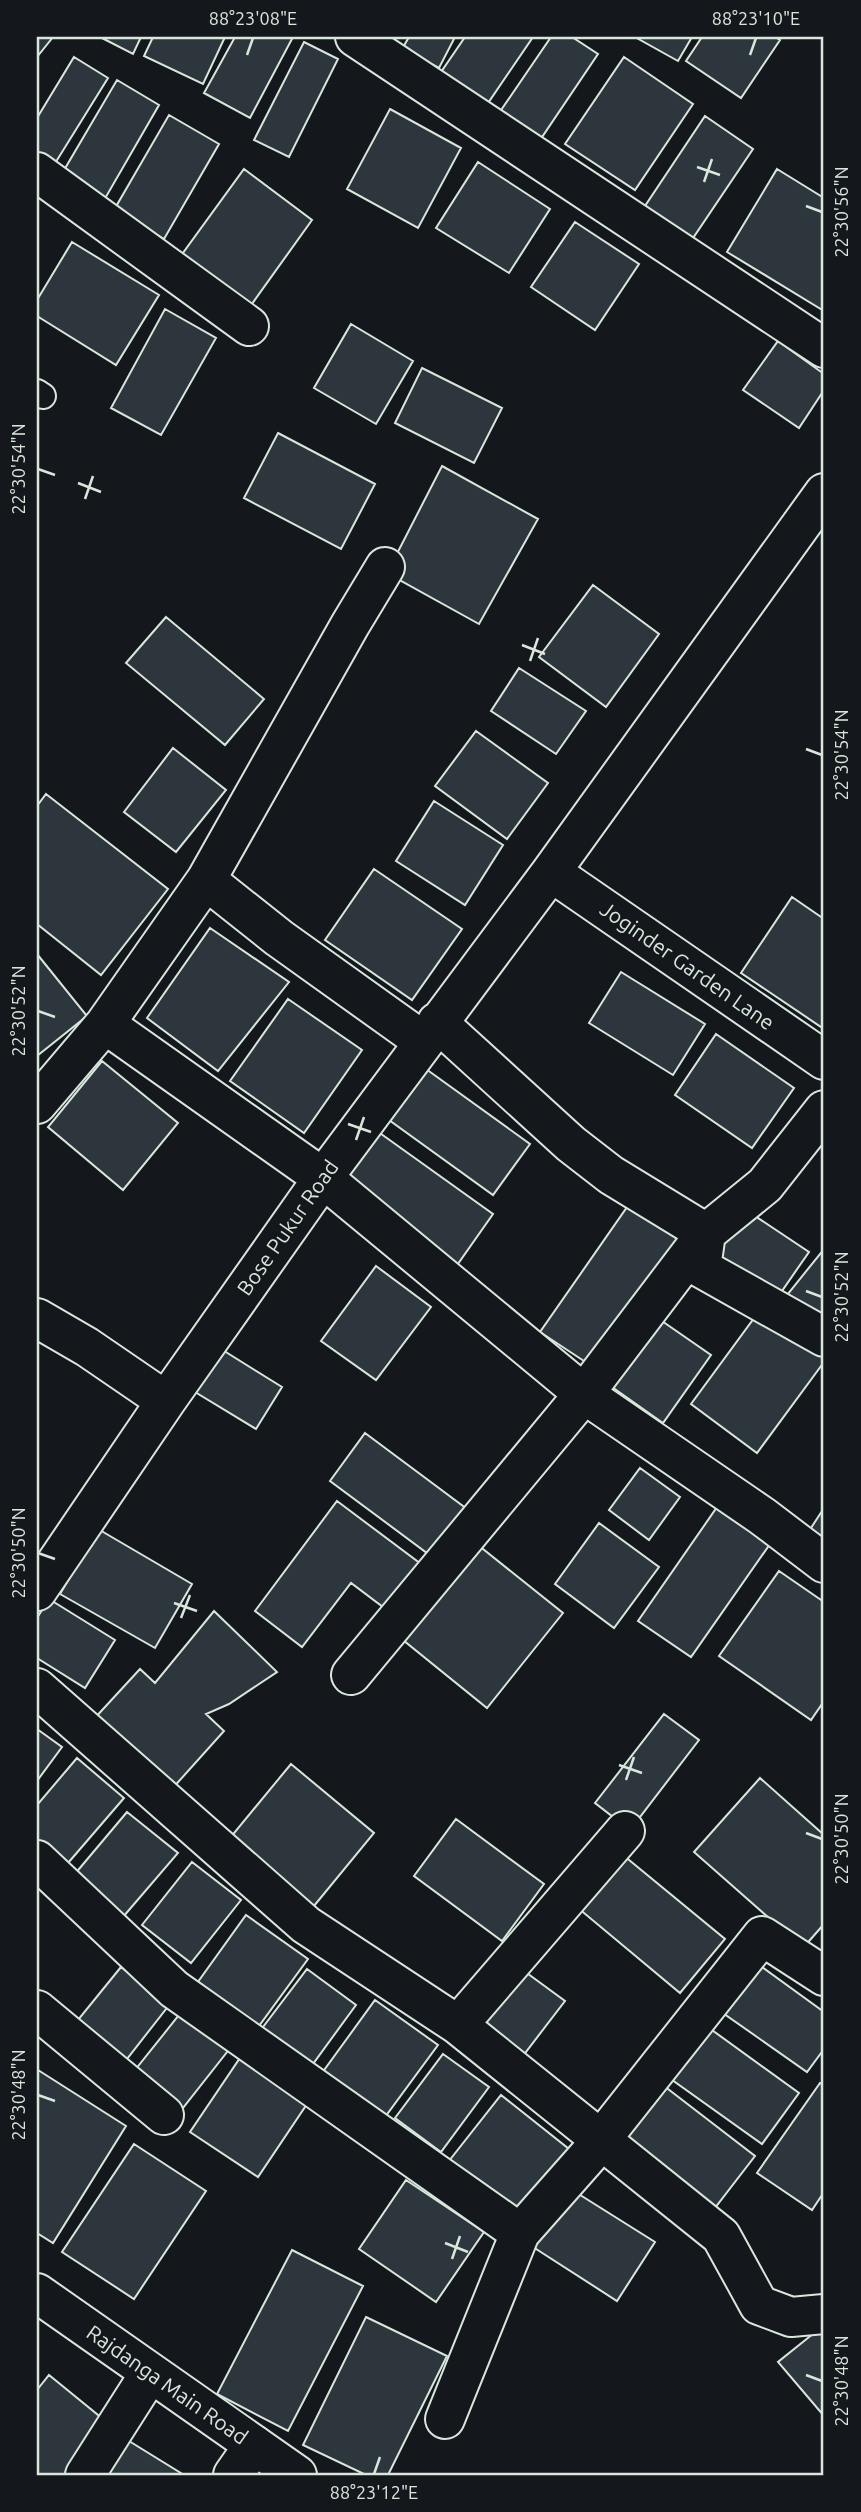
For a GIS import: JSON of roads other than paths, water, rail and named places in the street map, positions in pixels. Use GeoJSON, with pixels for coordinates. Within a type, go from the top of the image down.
{"type":"FeatureCollection","features":[{"type":"Feature","properties":{"kind":"street"},"geometry":{"type":"LineString","coordinates":[[355,37],[824,348]]}},
{"type":"Feature","properties":{"kind":"street"},"geometry":{"type":"LineString","coordinates":[[37,172],[249,326]]}},
{"type":"Feature","properties":{"kind":"street","name":"Bose Pukur Road"},"geometry":{"type":"LineString","coordinates":[[37,1591],[166,1401],[323,1178],[551,872],[824,493]]}},
{"type":"Feature","properties":{"kind":"street"},"geometry":{"type":"LineString","coordinates":[[37,1104],[105,1024],[206,880],[385,567]]}},
{"type":"Feature","properties":{"kind":"street","name":"Joginder Garden Lane"},"geometry":{"type":"LineString","coordinates":[[551,872],[824,1060]]}},
{"type":"Feature","properties":{"kind":"street"},"geometry":{"type":"LineString","coordinates":[[206,880],[279,938],[430,1032],[611,1175],[706,1233]]}},
{"type":"Feature","properties":{"kind":"street"},"geometry":{"type":"LineString","coordinates":[[105,1024],[323,1178],[584,1394],[762,1516],[824,1563]]}},
{"type":"Feature","properties":{"kind":"street"},"geometry":{"type":"LineString","coordinates":[[351,1675],[584,1394],[706,1233],[765,1185],[824,1110]]}},
{"type":"Feature","properties":{"kind":"street"},"geometry":{"type":"LineString","coordinates":[[706,1233],[701,1268],[824,1337]]}},
{"type":"Feature","properties":{"kind":"street"},"geometry":{"type":"LineString","coordinates":[[37,1318],[87,1347],[166,1401]]}},
{"type":"Feature","properties":{"kind":"street"},"geometry":{"type":"LineString","coordinates":[[37,1688],[306,1925],[458,2025],[721,2236],[759,2305],[791,2317],[824,2314]]}},
{"type":"Feature","properties":{"kind":"street"},"geometry":{"type":"LineString","coordinates":[[458,2025],[625,1831]]}},
{"type":"Feature","properties":{"kind":"street"},"geometry":{"type":"LineString","coordinates":[[37,1860],[174,1989],[520,2233]]}},
{"type":"Feature","properties":{"kind":"street"},"geometry":{"type":"LineString","coordinates":[[445,2419],[520,2233],[600,2140],[762,1936],[824,1976]]}},
{"type":"Feature","properties":{"kind":"street"},"geometry":{"type":"LineString","coordinates":[[44,2032],[164,2115]]}},
{"type":"Feature","properties":{"kind":"street","name":"Rajdanga Main Road"},"geometry":{"type":"LineString","coordinates":[[37,2293],[150,2374],[243,2460],[297,2475]]}},
{"type":"Feature","properties":{"kind":"street"},"geometry":{"type":"LineString","coordinates":[[85,2475],[150,2374]]}}]}
